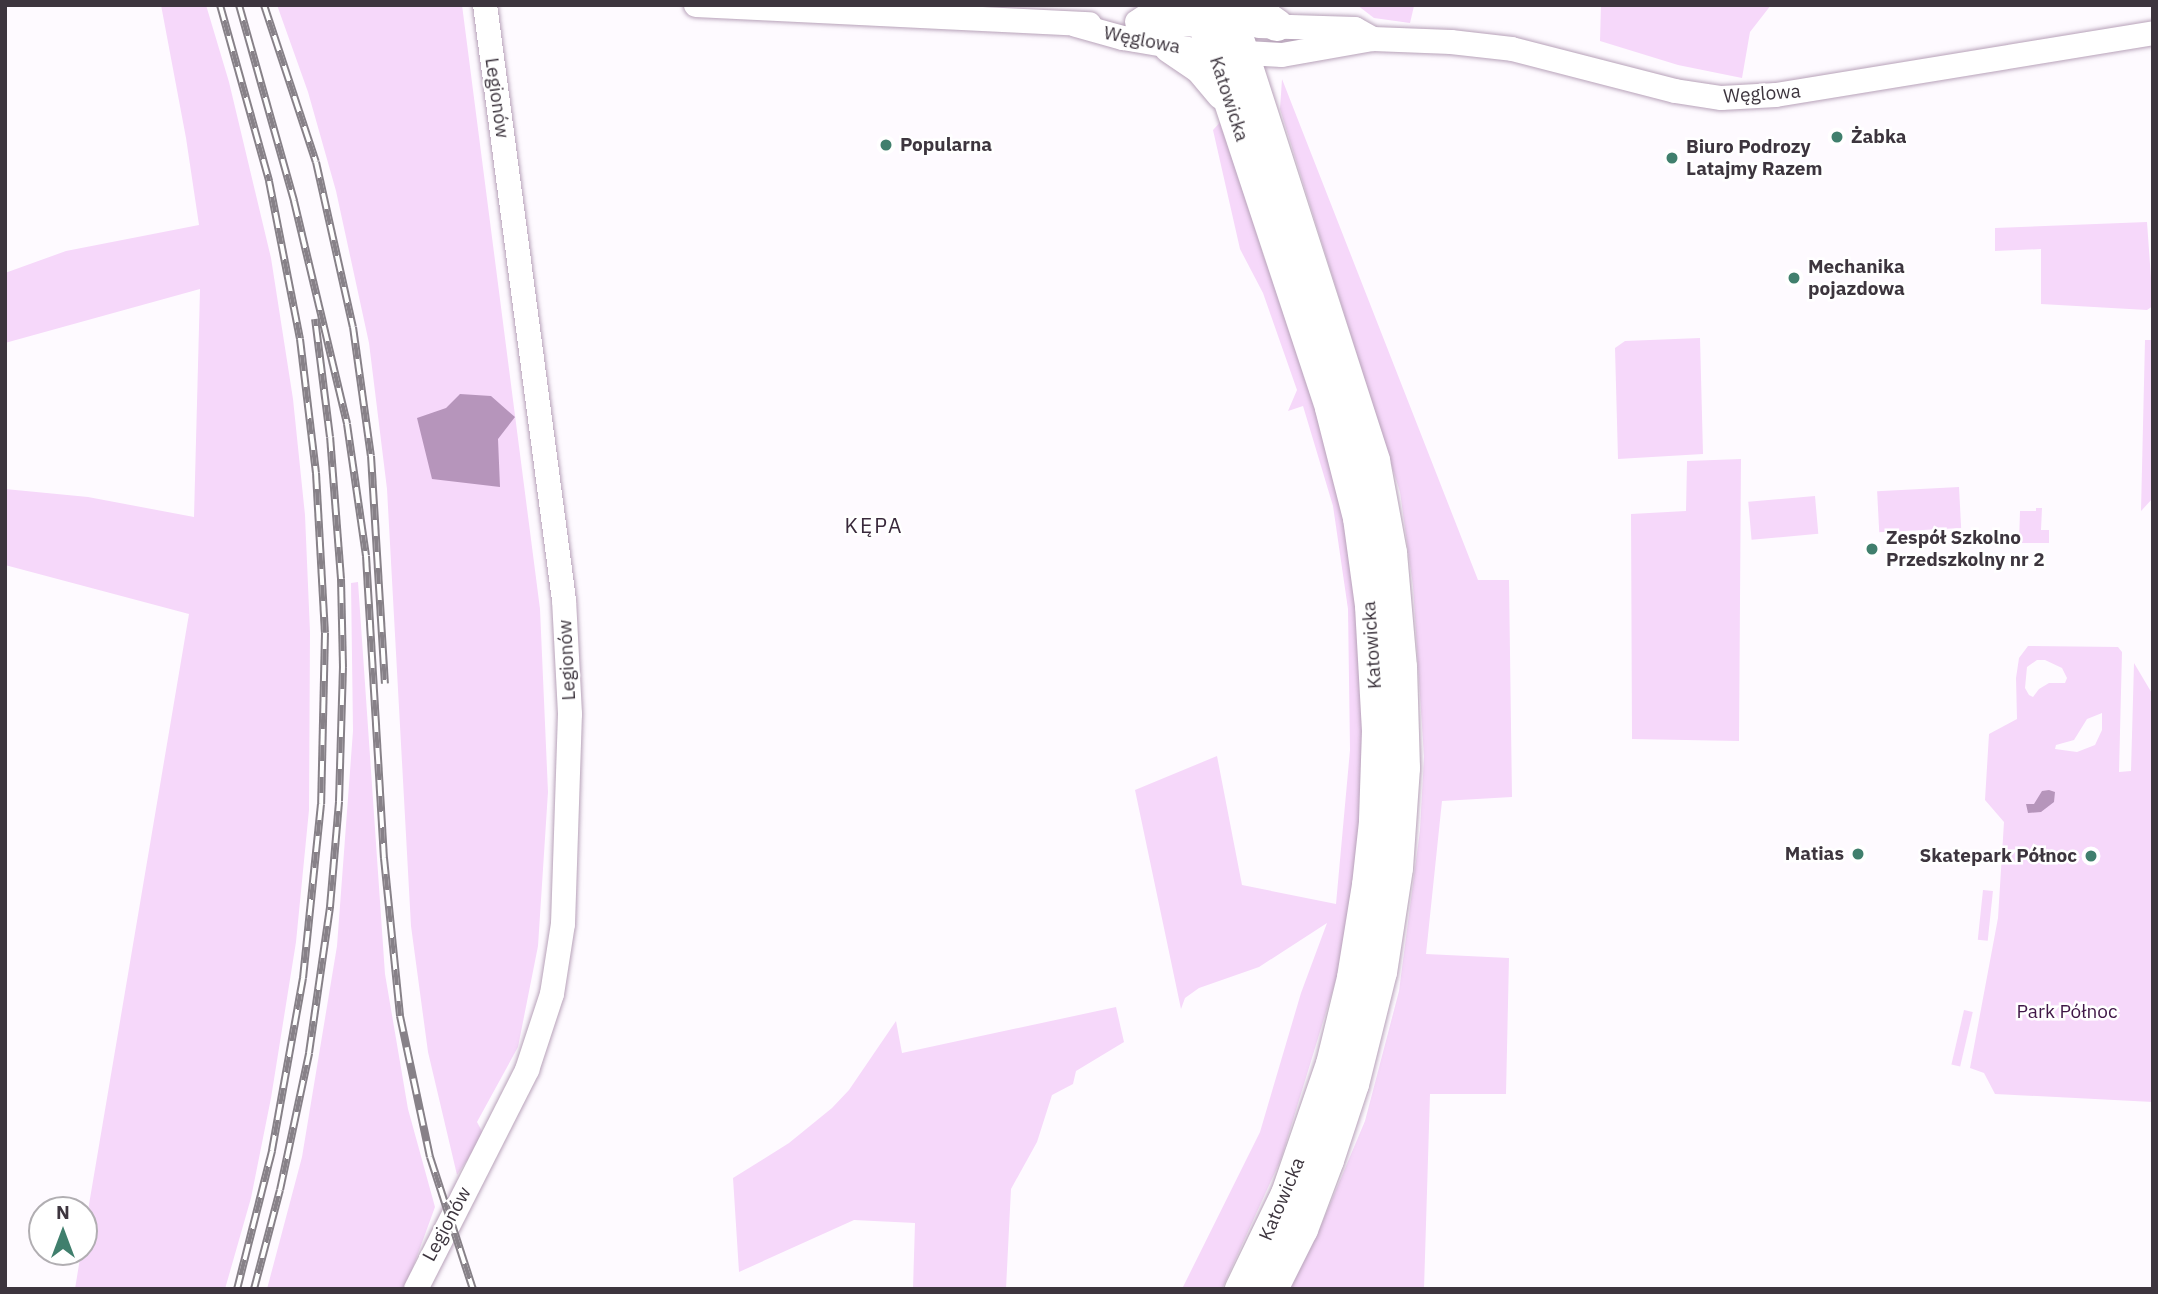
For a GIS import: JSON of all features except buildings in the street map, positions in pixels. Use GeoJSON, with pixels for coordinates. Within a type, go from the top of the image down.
{"type":"FeatureCollection","features":[{"type":"Feature","properties":{"kind":"main road"},"geometry":{"type":"LineString","coordinates":[[1143,23],[1171,5]]}},
{"type":"Feature","properties":{"kind":"main road"},"geometry":{"type":"LineString","coordinates":[[1224,25],[1277,25]]}},
{"type":"Feature","properties":{"kind":"main road","name":"Katowicka"},"geometry":{"type":"LineString","coordinates":[[1224,25],[1231,106],[1331,408],[1359,518],[1371,606],[1378,730],[1375,822],[1368,885],[1344,1015],[1332,1064],[1287,1194],[1241,1289]]}},
{"type":"Feature","properties":{"kind":"main road","name":"Katowicka"},"geometry":{"type":"LineString","coordinates":[[1224,25],[1374,461],[1391,553],[1402,705],[1404,768],[1397,868],[1381,972],[1353,1084],[1328,1160],[1302,1229],[1272,1289]]}},
{"type":"Feature","properties":{"kind":"main road"},"geometry":{"type":"LineString","coordinates":[[1170,47],[1200,67],[1231,106]]}},
{"type":"Feature","properties":{"kind":"street","name":"Legionów"},"geometry":{"type":"LineString","coordinates":[[416,1289],[527,1070],[552,994],[562,923],[570,714],[564,600],[485,5]]}},
{"type":"Feature","properties":{"kind":"street","name":"Węglowa"},"geometry":{"type":"LineString","coordinates":[[696,5],[1076,26],[1143,23],[1224,25],[1282,55],[1374,39],[1512,49],[1675,91],[1721,98],[1776,95],[2153,33]]}},
{"type":"Feature","properties":{"kind":"street","name":"Węglowa"},"geometry":{"type":"LineString","coordinates":[[1076,26],[1170,47],[1224,25]]}},
{"type":"Feature","properties":{"kind":"street","name":"Węglowa"},"geometry":{"type":"LineString","coordinates":[[1277,25],[1355,29],[1374,39]]}},
{"type":"Feature","properties":{"kind":"green space"},"geometry":{"type":"Polygon","coordinates":[[[161,5],[206,5],[229,82],[271,258],[293,399],[305,515],[310,632],[309,810],[296,942],[271,1098],[251,1198],[225,1289],[75,1289],[79,1266],[98,1266],[98,1196],[90,1196],[189,614],[5,565],[5,489],[88,497],[194,517],[200,289],[5,343],[5,273],[66,251],[199,225],[161,5]]]}},
{"type":"Feature","properties":{"kind":"green space"},"geometry":{"type":"Polygon","coordinates":[[[277,5],[462,5],[540,609],[548,792],[538,946],[518,1047],[477,1122],[484,1135],[457,1175],[428,1052],[411,926],[387,489],[369,343],[336,191],[308,92],[277,5]]]}},
{"type":"Feature","properties":{"kind":"green space"},"geometry":{"type":"Polygon","coordinates":[[[1357,5],[1414,6],[1410,23],[1374,18],[1357,5]]]}},
{"type":"Feature","properties":{"kind":"green space"},"geometry":{"type":"Polygon","coordinates":[[[1601,5],[1771,5],[1750,32],[1742,78],[1678,65],[1600,41],[1601,5]]]}},
{"type":"Feature","properties":{"kind":"green space"},"geometry":{"type":"Polygon","coordinates":[[[1282,79],[1478,580],[1509,580],[1512,797],[1442,801],[1426,954],[1509,958],[1506,1094],[1430,1094],[1424,1289],[1289,1289],[1317,1235],[1365,1121],[1399,991],[1420,830],[1424,757],[1413,586],[1400,492],[1280,109],[1282,79]]]}},
{"type":"Feature","properties":{"kind":"green space"},"geometry":{"type":"Polygon","coordinates":[[[1223,119],[1264,257],[1302,355],[1354,563],[1366,753],[1352,902],[1338,973],[1281,1159],[1222,1289],[1182,1289],[1260,1132],[1301,993],[1327,923],[1259,967],[1199,988],[1185,998],[1181,1009],[1135,790],[1217,756],[1242,885],[1336,904],[1350,750],[1348,609],[1333,506],[1303,406],[1288,411],[1297,390],[1263,293],[1240,249],[1213,130],[1223,119]]]}},
{"type":"Feature","properties":{"kind":"green space"},"geometry":{"type":"Polygon","coordinates":[[[2147,222],[2153,306],[2147,310],[2041,304],[2041,249],[1995,251],[1995,228],[2147,222]]]}},
{"type":"Feature","properties":{"kind":"green space"},"geometry":{"type":"Polygon","coordinates":[[[1700,338],[1703,454],[1618,459],[1615,348],[1625,341],[1700,338]]]}},
{"type":"Feature","properties":{"kind":"green space"},"geometry":{"type":"Polygon","coordinates":[[[2145,340],[2153,340],[2153,498],[2141,511],[2145,340]]]}},
{"type":"Feature","properties":{"kind":"green space"},"geometry":{"type":"Polygon","coordinates":[[[1741,459],[1739,741],[1632,739],[1631,514],[1686,511],[1687,461],[1741,459]]]}},
{"type":"Feature","properties":{"kind":"green space"},"geometry":{"type":"Polygon","coordinates":[[[1959,487],[1961,528],[1879,532],[1877,491],[1959,487]]]}},
{"type":"Feature","properties":{"kind":"green space"},"geometry":{"type":"Polygon","coordinates":[[[1815,496],[1818,534],[1752,540],[1748,502],[1815,496]]]}},
{"type":"Feature","properties":{"kind":"green space"},"geometry":{"type":"Polygon","coordinates":[[[2036,508],[2042,508],[2041,530],[2049,530],[2049,543],[2019,543],[2020,511],[2036,511],[2036,508]]]}},
{"type":"Feature","properties":{"kind":"green space"},"geometry":{"type":"Polygon","coordinates":[[[358,582],[385,974],[408,1109],[435,1207],[405,1289],[267,1289],[302,1157],[337,946],[353,731],[351,583],[358,582]]]}},
{"type":"Feature","properties":{"kind":"green space","name":"Park Północ"},"geometry":{"type":"Polygon","coordinates":[[[2028,646],[2118,647],[2122,652],[2119,772],[2131,771],[2134,663],[2153,695],[2153,1102],[1995,1094],[1984,1073],[1970,1068],[1998,918],[2004,822],[1985,800],[1989,734],[2017,719],[2016,678],[2019,658],[2028,646]],[[2037,660],[2027,667],[2025,688],[2033,697],[2049,683],[2065,683],[2067,678],[2062,668],[2045,660],[2037,660]],[[2102,713],[2087,719],[2074,740],[2056,745],[2055,749],[2077,752],[2095,745],[2102,730],[2102,713]]]}},
{"type":"Feature","properties":{"kind":"green space"},"geometry":{"type":"Polygon","coordinates":[[[1983,890],[1993,891],[1988,941],[1978,940],[1983,890]]]}},
{"type":"Feature","properties":{"kind":"green space"},"geometry":{"type":"Polygon","coordinates":[[[1116,1007],[1124,1042],[1076,1071],[1073,1084],[1052,1095],[1037,1142],[1011,1189],[1006,1289],[913,1289],[915,1223],[854,1220],[739,1272],[733,1178],[789,1143],[832,1108],[849,1090],[896,1021],[902,1053],[1116,1007]]]}},
{"type":"Feature","properties":{"kind":"green space"},"geometry":{"type":"Polygon","coordinates":[[[1964,1010],[1973,1012],[1960,1067],[1951,1065],[1964,1010]]]}},
{"type":"Feature","properties":{"kind":"shaded area"},"geometry":{"type":"Polygon","coordinates":[[[460,394],[491,396],[515,417],[498,439],[500,487],[432,479],[417,418],[446,408],[460,394]]]}},
{"type":"Feature","properties":{"kind":"shaded area"},"geometry":{"type":"Polygon","coordinates":[[[2042,791],[2055,792],[2054,802],[2041,812],[2028,813],[2026,804],[2034,804],[2042,791]]]}},
{"type":"Feature","properties":{"kind":"railway"},"geometry":{"type":"LineString","coordinates":[[220,5],[269,181],[300,339],[316,473],[325,633],[321,804],[303,978],[272,1151],[237,1289]]}},
{"type":"Feature","properties":{"kind":"railway"},"geometry":{"type":"LineString","coordinates":[[239,5],[294,201],[347,424],[366,556],[384,858],[400,1016],[430,1157],[473,1289]]}},
{"type":"Feature","properties":{"kind":"railway"},"geometry":{"type":"LineString","coordinates":[[264,5],[316,162],[353,327],[371,456],[385,684]]}},
{"type":"Feature","properties":{"kind":"railway"},"geometry":{"type":"LineString","coordinates":[[254,1289],[280,1190],[309,1053],[330,907],[339,801],[343,667],[341,579],[330,437],[315,319]]}},
{"type":"Feature","properties":{"kind":"place","name":"Żabka"},"geometry":{"type":"Point","coordinates":[1837,137]}},
{"type":"Feature","properties":{"kind":"place","name":"Popularna"},"geometry":{"type":"Point","coordinates":[886,145]}},
{"type":"Feature","properties":{"kind":"place","name":"Biuro Podrozy Latajmy Razem"},"geometry":{"type":"Point","coordinates":[1672,158]}},
{"type":"Feature","properties":{"kind":"place","name":"Mechanika pojazdowa"},"geometry":{"type":"Point","coordinates":[1794,278]}},
{"type":"Feature","properties":{"kind":"place","name":"Zespół Szkolno Przedszkolny nr 2"},"geometry":{"type":"Point","coordinates":[1872,549]}},
{"type":"Feature","properties":{"kind":"place","name":"Matias"},"geometry":{"type":"Point","coordinates":[1858,854]}},
{"type":"Feature","properties":{"kind":"place","name":"Skatepark Północ"},"geometry":{"type":"Point","coordinates":[2091,856]}},
{"type":"Feature","properties":{"kind":"district","name":"KĘPA"},"geometry":{"type":"Point","coordinates":[874,525]}}]}
